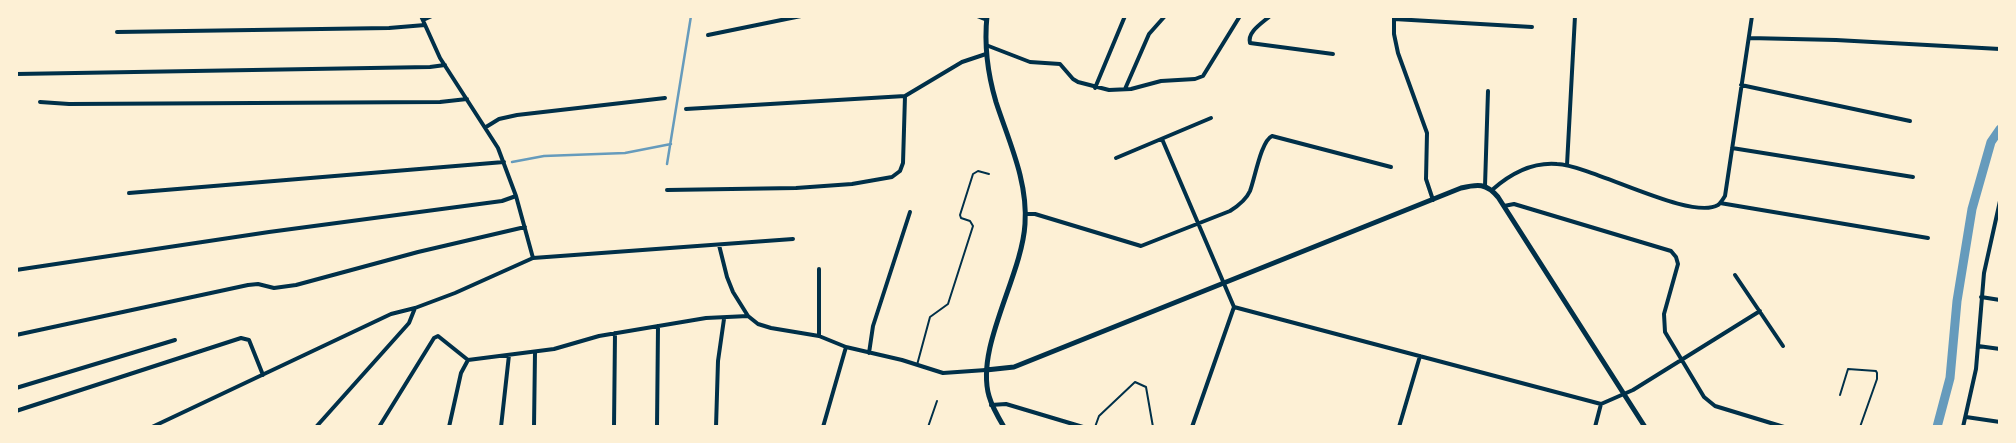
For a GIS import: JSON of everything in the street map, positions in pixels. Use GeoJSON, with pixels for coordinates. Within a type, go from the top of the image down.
{"type":"FeatureCollection","features":[{"type":"Feature","properties":{"kind":"street"},"geometry":{"type":"LineString","coordinates":[[432,16],[422,18],[425,25],[445,64],[486,127],[504,162],[516,196],[533,258]]}},
{"type":"Feature","properties":{"kind":"street"},"geometry":{"type":"LineString","coordinates":[[708,35],[801,16]]}},
{"type":"Feature","properties":{"kind":"street"},"geometry":{"type":"LineString","coordinates":[[977,16],[987,18],[986,54],[996,102],[1017,163],[1026,214],[1021,246],[990,350],[986,370],[987,388],[991,404],[1004,427]]}},
{"type":"Feature","properties":{"kind":"street"},"geometry":{"type":"LineString","coordinates":[[1096,88],[1125,16]]}},
{"type":"Feature","properties":{"kind":"street"},"geometry":{"type":"LineString","coordinates":[[1125,89],[1149,34],[1165,16]]}},
{"type":"Feature","properties":{"kind":"street"},"geometry":{"type":"LineString","coordinates":[[986,45],[1030,62],[1060,64],[1074,79],[1096,88],[1109,90],[1125,89],[1161,81],[1191,80],[1202,76],[1240,16]]}},
{"type":"Feature","properties":{"kind":"street"},"geometry":{"type":"LineString","coordinates":[[1270,16],[1252,32],[1250,43],[1333,54]]}},
{"type":"Feature","properties":{"kind":"street"},"geometry":{"type":"LineString","coordinates":[[1567,165],[1575,16]]}},
{"type":"Feature","properties":{"kind":"street"},"geometry":{"type":"LineString","coordinates":[[1492,190],[1520,171],[1545,164],[1567,165],[1680,204],[1711,207],[1720,203],[1725,196],[1752,16]]}},
{"type":"Feature","properties":{"kind":"street"},"geometry":{"type":"LineString","coordinates":[[1433,200],[1426,178],[1427,133],[1395,44],[1394,18],[1532,27]]}},
{"type":"Feature","properties":{"kind":"street"},"geometry":{"type":"LineString","coordinates":[[117,32],[381,28],[425,25]]}},
{"type":"Feature","properties":{"kind":"street"},"geometry":{"type":"LineString","coordinates":[[1748,38],[1836,40],[2000,49]]}},
{"type":"Feature","properties":{"kind":"street"},"geometry":{"type":"LineString","coordinates":[[686,108],[905,96],[962,62],[986,54]]}},
{"type":"Feature","properties":{"kind":"street"},"geometry":{"type":"LineString","coordinates":[[16,74],[420,67],[445,64]]}},
{"type":"Feature","properties":{"kind":"street"},"geometry":{"type":"LineString","coordinates":[[1741,85],[1910,121]]}},
{"type":"Feature","properties":{"kind":"street"},"geometry":{"type":"LineString","coordinates":[[1485,186],[1488,92]]}},
{"type":"Feature","properties":{"kind":"street"},"geometry":{"type":"LineString","coordinates":[[667,190],[796,188],[852,184],[892,177],[900,171],[903,163],[905,96]]}},
{"type":"Feature","properties":{"kind":"street"},"geometry":{"type":"LineString","coordinates":[[486,127],[499,119],[516,115],[665,98]]}},
{"type":"Feature","properties":{"kind":"street"},"geometry":{"type":"LineString","coordinates":[[40,102],[70,104],[431,102],[467,99]]}},
{"type":"Feature","properties":{"kind":"street"},"geometry":{"type":"LineString","coordinates":[[1116,158],[1211,118]]}},
{"type":"Feature","properties":{"kind":"street"},"geometry":{"type":"LineString","coordinates":[[1026,214],[1035,214],[1141,246],[1230,211],[1242,203],[1250,191],[1266,142],[1272,136],[1391,167]]}},
{"type":"Feature","properties":{"kind":"street"},"geometry":{"type":"LineString","coordinates":[[1162,139],[1234,306],[1192,427]]}},
{"type":"Feature","properties":{"kind":"street"},"geometry":{"type":"LineString","coordinates":[[1732,148],[1913,177]]}},
{"type":"Feature","properties":{"kind":"street"},"geometry":{"type":"LineString","coordinates":[[129,193],[504,162]]}},
{"type":"Feature","properties":{"kind":"street"},"geometry":{"type":"LineString","coordinates":[[719,246],[727,277],[740,306],[748,316],[765,326],[819,336],[846,347],[943,373],[986,370],[1014,367],[1461,188],[1476,185],[1485,186],[1492,190],[1504,206],[1645,427]]}},
{"type":"Feature","properties":{"kind":"street"},"geometry":{"type":"LineString","coordinates":[[16,270],[269,232],[502,201],[516,196]]}},
{"type":"Feature","properties":{"kind":"street"},"geometry":{"type":"LineString","coordinates":[[1963,427],[1976,369],[1981,297],[2000,201]]}},
{"type":"Feature","properties":{"kind":"street"},"geometry":{"type":"LineString","coordinates":[[1720,203],[1928,238]]}},
{"type":"Feature","properties":{"kind":"street"},"geometry":{"type":"LineString","coordinates":[[1504,206],[1514,204],[1671,251],[1676,257],[1678,264],[1663,321],[1667,337],[1704,397],[1715,406],[1784,427]]}},
{"type":"Feature","properties":{"kind":"street"},"geometry":{"type":"LineString","coordinates":[[868,353],[873,326],[910,212]]}},
{"type":"Feature","properties":{"kind":"street"},"geometry":{"type":"LineString","coordinates":[[1994,224],[2000,226]]}},
{"type":"Feature","properties":{"kind":"street"},"geometry":{"type":"LineString","coordinates":[[16,334],[248,285],[258,284],[274,288],[296,285],[418,252],[525,227]]}},
{"type":"Feature","properties":{"kind":"street"},"geometry":{"type":"LineString","coordinates":[[152,427],[391,314],[415,308],[455,293],[533,258],[719,246],[793,239]]}},
{"type":"Feature","properties":{"kind":"street"},"geometry":{"type":"LineString","coordinates":[[819,270],[819,336]]}},
{"type":"Feature","properties":{"kind":"street"},"geometry":{"type":"LineString","coordinates":[[1736,275],[1783,346]]}},
{"type":"Feature","properties":{"kind":"street"},"geometry":{"type":"LineString","coordinates":[[1981,297],[2000,300]]}},
{"type":"Feature","properties":{"kind":"street"},"geometry":{"type":"LineString","coordinates":[[1234,306],[1602,404],[1625,394],[1760,311]]}},
{"type":"Feature","properties":{"kind":"street"},"geometry":{"type":"LineString","coordinates":[[316,427],[409,323],[415,308]]}},
{"type":"Feature","properties":{"kind":"street"},"geometry":{"type":"LineString","coordinates":[[379,427],[434,338],[438,336],[468,360],[566,347],[581,340],[706,318],[748,316]]}},
{"type":"Feature","properties":{"kind":"street"},"geometry":{"type":"LineString","coordinates":[[716,427],[718,361],[724,318]]}},
{"type":"Feature","properties":{"kind":"street"},"geometry":{"type":"LineString","coordinates":[[657,427],[658,326]]}},
{"type":"Feature","properties":{"kind":"street"},"geometry":{"type":"LineString","coordinates":[[614,427],[615,333]]}},
{"type":"Feature","properties":{"kind":"street"},"geometry":{"type":"LineString","coordinates":[[16,411],[241,338],[249,340],[264,375]]}},
{"type":"Feature","properties":{"kind":"street"},"geometry":{"type":"LineString","coordinates":[[16,388],[175,340]]}},
{"type":"Feature","properties":{"kind":"street"},"geometry":{"type":"LineString","coordinates":[[1978,346],[2000,349]]}},
{"type":"Feature","properties":{"kind":"street"},"geometry":{"type":"LineString","coordinates":[[823,427],[846,347]]}},
{"type":"Feature","properties":{"kind":"street"},"geometry":{"type":"LineString","coordinates":[[534,427],[535,352]]}},
{"type":"Feature","properties":{"kind":"street"},"geometry":{"type":"LineString","coordinates":[[501,427],[509,356]]}},
{"type":"Feature","properties":{"kind":"street"},"geometry":{"type":"LineString","coordinates":[[1399,427],[1420,356]]}},
{"type":"Feature","properties":{"kind":"street"},"geometry":{"type":"LineString","coordinates":[[449,427],[461,373],[468,360]]}},
{"type":"Feature","properties":{"kind":"street"},"geometry":{"type":"LineString","coordinates":[[991,404],[1006,404],[1083,427]]}},
{"type":"Feature","properties":{"kind":"street"},"geometry":{"type":"LineString","coordinates":[[1595,427],[1602,404]]}},
{"type":"Feature","properties":{"kind":"street"},"geometry":{"type":"LineString","coordinates":[[1966,417],[2000,422]]}},
{"type":"Feature","properties":{"kind":"lane"},"geometry":{"type":"LineString","coordinates":[[917,365],[930,316],[948,304],[973,226],[970,221],[962,218],[960,215],[973,174],[978,171],[989,174]]}},
{"type":"Feature","properties":{"kind":"lane"},"geometry":{"type":"LineString","coordinates":[[1840,395],[1848,368],[1876,371],[1877,379],[1860,427]]}},
{"type":"Feature","properties":{"kind":"lane"},"geometry":{"type":"LineString","coordinates":[[1095,427],[1099,416],[1135,382],[1146,386],[1153,427]]}},
{"type":"Feature","properties":{"kind":"lane"},"geometry":{"type":"LineString","coordinates":[[928,427],[936,401]]}},
{"type":"Feature","properties":{"kind":"waterway"},"geometry":{"type":"LineString","coordinates":[[667,164],[691,16]]}},
{"type":"Feature","properties":{"kind":"waterway"},"geometry":{"type":"LineString","coordinates":[[1937,427],[1950,378],[1957,301],[1972,209],[1991,142],[2000,129]]}},
{"type":"Feature","properties":{"kind":"waterway"},"geometry":{"type":"LineString","coordinates":[[512,162],[544,156],[625,153],[671,144]]}}]}
